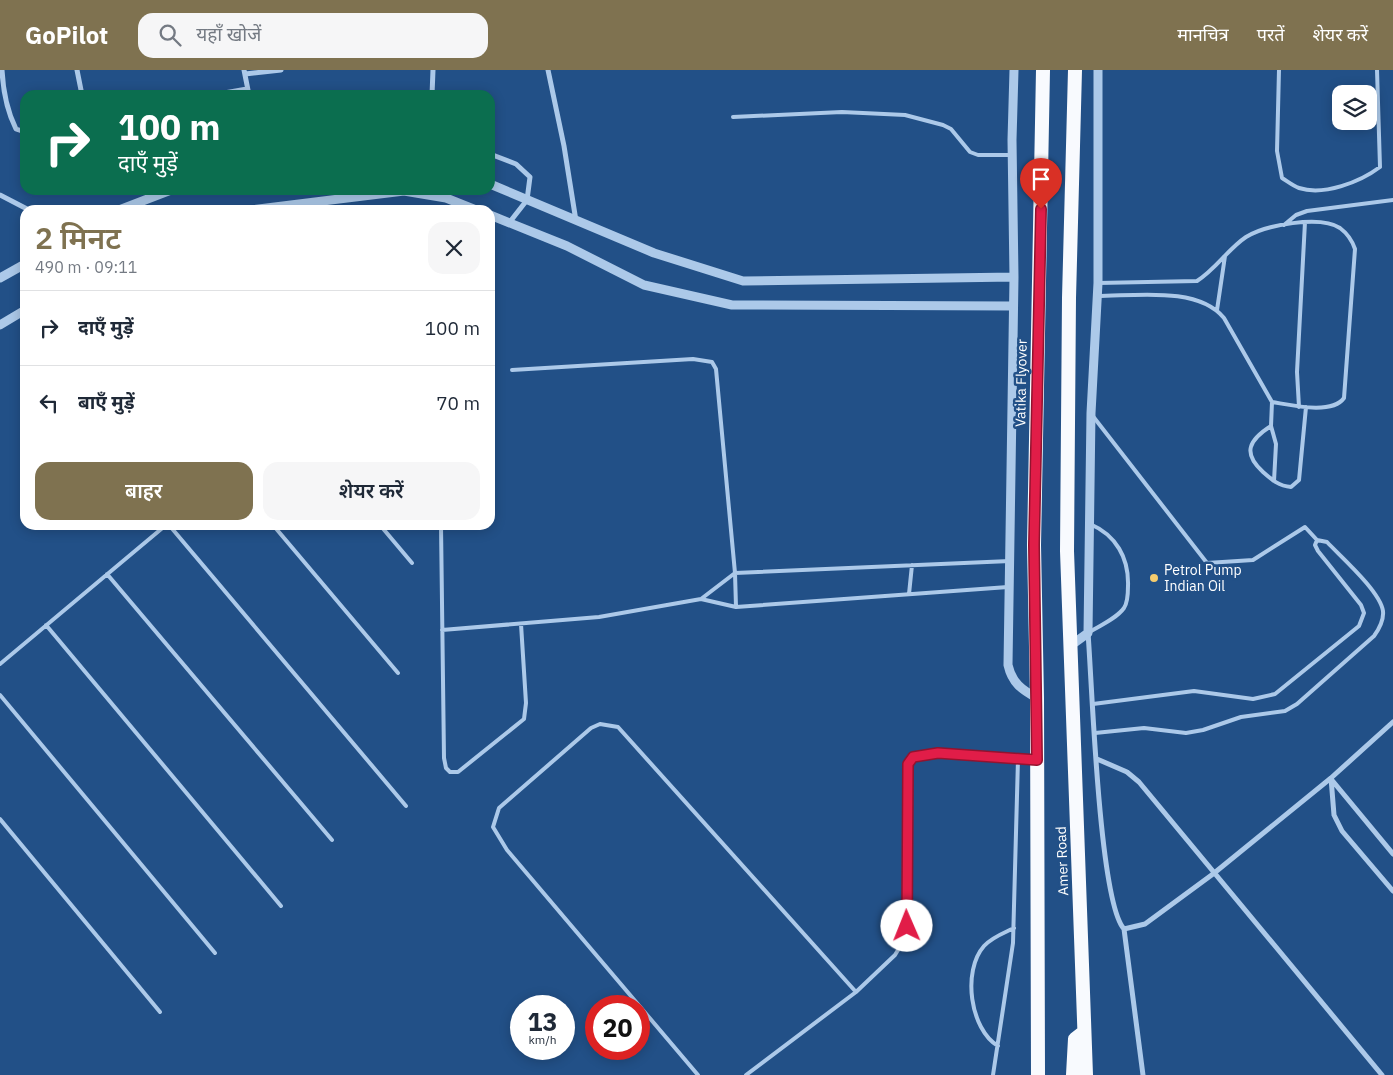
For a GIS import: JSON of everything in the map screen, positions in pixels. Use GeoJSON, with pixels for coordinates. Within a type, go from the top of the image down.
{"type":"FeatureCollection","features":[{"type":"Feature","properties":{"kind":"highway","name":"Vatika Flyover"},"geometry":{"type":"LineString","coordinates":[[1038,1075],[1037,698],[1034,545],[1043,70]]}},
{"type":"Feature","properties":{"kind":"highway"},"geometry":{"type":"LineString","coordinates":[[1070,646],[1066,551],[1069,298],[1075,70]]}},
{"type":"Feature","properties":{"kind":"highway","name":"Amer Road"},"geometry":{"type":"LineString","coordinates":[[1070,646],[1086,1075]]}},
{"type":"Feature","properties":{"kind":"highway"},"geometry":{"type":"LineString","coordinates":[[1073,1075],[1075,1039],[1084,1032]]}},
{"type":"Feature","properties":{"kind":"street"},"geometry":{"type":"LineString","coordinates":[[2,70],[3,86],[10,117],[16,129],[20,130]]}},
{"type":"Feature","properties":{"kind":"street"},"geometry":{"type":"LineString","coordinates":[[76,70],[81,90]]}},
{"type":"Feature","properties":{"kind":"street"},"geometry":{"type":"LineString","coordinates":[[248,90],[245,72],[281,70]]}},
{"type":"Feature","properties":{"kind":"street"},"geometry":{"type":"LineString","coordinates":[[432,90],[433,70]]}},
{"type":"Feature","properties":{"kind":"street"},"geometry":{"type":"LineString","coordinates":[[548,70],[564,146],[576,221]]}},
{"type":"Feature","properties":{"kind":"street"},"geometry":{"type":"LineString","coordinates":[[1014,70],[1012,155],[1014,277],[1008,665],[1011,677],[1024,691],[1037,698]]}},
{"type":"Feature","properties":{"kind":"street"},"geometry":{"type":"LineString","coordinates":[[1098,70],[1098,283],[1091,413],[1088,633],[1101,820],[1113,904],[1118,923],[1124,929],[1143,1075]]}},
{"type":"Feature","properties":{"kind":"street"},"geometry":{"type":"LineString","coordinates":[[495,156],[516,164],[530,177],[527,200],[509,223]]}},
{"type":"Feature","properties":{"kind":"street"},"geometry":{"type":"LineString","coordinates":[[495,186],[654,253],[743,281],[1014,277]]}},
{"type":"Feature","properties":{"kind":"street"},"geometry":{"type":"LineString","coordinates":[[0,195],[20,205]]}},
{"type":"Feature","properties":{"kind":"street"},"geometry":{"type":"LineString","coordinates":[[132,205],[158,195]]}},
{"type":"Feature","properties":{"kind":"street"},"geometry":{"type":"LineString","coordinates":[[291,205],[372,195]]}},
{"type":"Feature","properties":{"kind":"street"},"geometry":{"type":"LineString","coordinates":[[428,195],[446,198],[464,205]]}},
{"type":"Feature","properties":{"kind":"street"},"geometry":{"type":"LineString","coordinates":[[495,218],[567,246],[644,285],[732,305],[1013,306]]}},
{"type":"Feature","properties":{"kind":"street"},"geometry":{"type":"LineString","coordinates":[[0,278],[20,267]]}},
{"type":"Feature","properties":{"kind":"street"},"geometry":{"type":"LineString","coordinates":[[0,325],[20,313]]}},
{"type":"Feature","properties":{"kind":"street"},"geometry":{"type":"LineString","coordinates":[[1070,646],[1088,633]]}},
{"type":"Feature","properties":{"kind":"street"},"geometry":{"type":"LineString","coordinates":[[1124,929],[1145,924],[1213,874],[1331,778],[1393,722]]}},
{"type":"Feature","properties":{"kind":"street"},"geometry":{"type":"LineString","coordinates":[[1097,759],[1127,772],[1139,782],[1213,874],[1382,1075]]}},
{"type":"Feature","properties":{"kind":"street"},"geometry":{"type":"LineString","coordinates":[[1331,778],[1393,854]]}},
{"type":"Feature","properties":{"kind":"street"},"geometry":{"type":"LineString","coordinates":[[1331,778],[1334,815],[1342,832],[1393,891]]}},
{"type":"Feature","properties":{"kind":"lane"},"geometry":{"type":"LineString","coordinates":[[1279,70],[1277,151],[1282,178],[1299,188],[1332,189],[1367,177],[1380,167],[1377,70]]}},
{"type":"Feature","properties":{"kind":"lane"},"geometry":{"type":"LineString","coordinates":[[733,117],[842,112],[905,115],[943,125],[950,129],[970,152],[978,155],[1012,155]]}},
{"type":"Feature","properties":{"kind":"lane"},"geometry":{"type":"LineString","coordinates":[[1284,225],[1296,214],[1307,211],[1393,200]]}},
{"type":"Feature","properties":{"kind":"lane"},"geometry":{"type":"LineString","coordinates":[[1098,283],[1197,281],[1252,234],[1284,225],[1305,222],[1326,223],[1338,227],[1351,238],[1355,249],[1344,398],[1340,404],[1332,407],[1306,407],[1272,402]]}},
{"type":"Feature","properties":{"kind":"lane"},"geometry":{"type":"LineString","coordinates":[[1299,406],[1297,372],[1305,222]]}},
{"type":"Feature","properties":{"kind":"lane"},"geometry":{"type":"LineString","coordinates":[[1217,310],[1225,256]]}},
{"type":"Feature","properties":{"kind":"lane"},"geometry":{"type":"LineString","coordinates":[[1097,296],[1186,296],[1206,303],[1217,310],[1272,402],[1271,426],[1275,437],[1274,481]]}},
{"type":"Feature","properties":{"kind":"lane"},"geometry":{"type":"LineString","coordinates":[[512,370],[693,359],[712,362],[716,369],[735,573],[736,607]]}},
{"type":"Feature","properties":{"kind":"lane"},"geometry":{"type":"LineString","coordinates":[[1271,426],[1255,438],[1250,450],[1253,461],[1274,481],[1291,486],[1299,480],[1306,407]]}},
{"type":"Feature","properties":{"kind":"lane"},"geometry":{"type":"LineString","coordinates":[[1091,413],[1207,562],[1252,560],[1305,526],[1317,540],[1327,542],[1371,590],[1383,611],[1380,628],[1374,636],[1297,704],[1285,711],[1241,716],[1203,730],[1186,733],[1144,728],[1095,733]]}},
{"type":"Feature","properties":{"kind":"lane"},"geometry":{"type":"LineString","coordinates":[[1088,633],[1124,608],[1128,597],[1129,574],[1119,546],[1100,528],[1090,524]]}},
{"type":"Feature","properties":{"kind":"lane"},"geometry":{"type":"LineString","coordinates":[[0,664],[161,530]]}},
{"type":"Feature","properties":{"kind":"lane"},"geometry":{"type":"LineString","coordinates":[[171,530],[406,806]]}},
{"type":"Feature","properties":{"kind":"lane"},"geometry":{"type":"LineString","coordinates":[[277,530],[398,673]]}},
{"type":"Feature","properties":{"kind":"lane"},"geometry":{"type":"LineString","coordinates":[[384,530],[412,562]]}},
{"type":"Feature","properties":{"kind":"lane"},"geometry":{"type":"LineString","coordinates":[[441,530],[444,758],[446,768],[450,772],[458,772],[524,719],[526,712],[520,624]]}},
{"type":"Feature","properties":{"kind":"lane"},"geometry":{"type":"LineString","coordinates":[[1093,704],[1194,691],[1253,699],[1275,694],[1351,634],[1363,619],[1364,613],[1360,605],[1318,551],[1315,545],[1317,540]]}},
{"type":"Feature","properties":{"kind":"lane"},"geometry":{"type":"LineString","coordinates":[[701,599],[735,573],[1010,561]]}},
{"type":"Feature","properties":{"kind":"lane"},"geometry":{"type":"LineString","coordinates":[[909,594],[912,565]]}},
{"type":"Feature","properties":{"kind":"lane"},"geometry":{"type":"LineString","coordinates":[[107,574],[332,840]]}},
{"type":"Feature","properties":{"kind":"lane"},"geometry":{"type":"LineString","coordinates":[[442,630],[599,617],[701,599],[736,607],[1010,587]]}},
{"type":"Feature","properties":{"kind":"lane"},"geometry":{"type":"LineString","coordinates":[[46,625],[281,906]]}},
{"type":"Feature","properties":{"kind":"lane"},"geometry":{"type":"LineString","coordinates":[[0,695],[215,953]]}},
{"type":"Feature","properties":{"kind":"lane"},"geometry":{"type":"LineString","coordinates":[[698,1075],[507,850],[493,827],[499,808],[591,728],[600,724],[618,727],[856,992]]}},
{"type":"Feature","properties":{"kind":"lane"},"geometry":{"type":"LineString","coordinates":[[746,1075],[856,992],[895,955],[904,940],[907,926],[908,764],[913,757],[938,753],[1037,760]]}},
{"type":"Feature","properties":{"kind":"lane"},"geometry":{"type":"LineString","coordinates":[[993,1075],[1014,928],[1018,759]]}},
{"type":"Feature","properties":{"kind":"lane"},"geometry":{"type":"LineString","coordinates":[[0,819],[160,1012]]}},
{"type":"Feature","properties":{"kind":"lane"},"geometry":{"type":"LineString","coordinates":[[998,1046],[987,1040],[976,1016],[972,1004],[973,977],[975,965],[984,946],[1014,928]]}},
{"type":"Feature","properties":{"kind":"place","name":"Petrol Pump Indian Oil"},"geometry":{"type":"Point","coordinates":[1154,578]}},
{"type":"Feature","properties":{"kind":"route"},"geometry":{"type":"LineString","coordinates":[[907,926],[908,764],[913,757],[938,753],[1037,760],[1034,545],[1041,209]]}}]}
